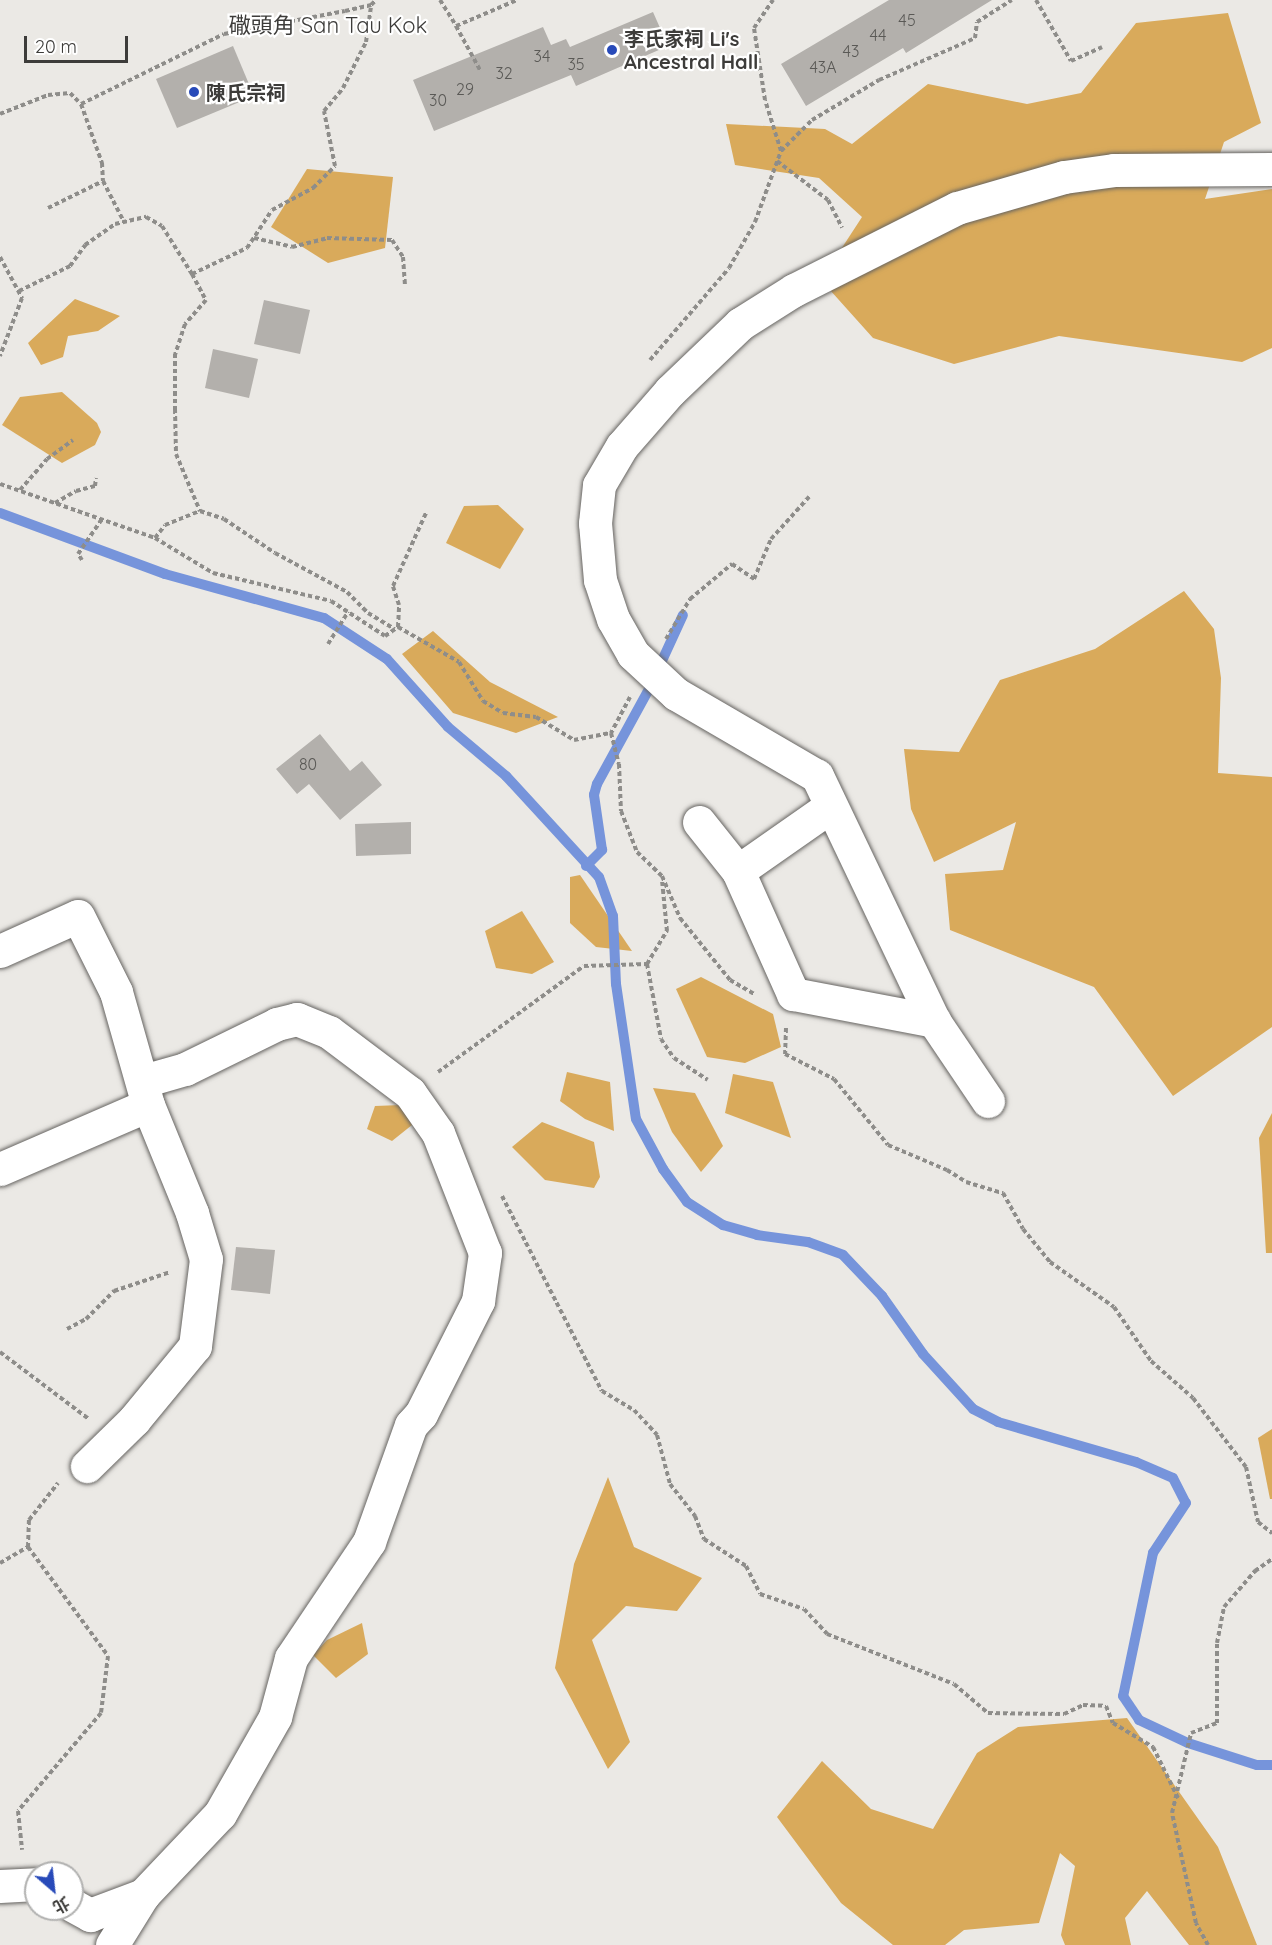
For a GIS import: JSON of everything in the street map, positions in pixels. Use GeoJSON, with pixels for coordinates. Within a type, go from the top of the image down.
{"type":"FeatureCollection","features":[{"type":"Feature","properties":{"kind":"street"},"geometry":{"type":"LineString","coordinates":[[988,1101],[934,1021],[817,776],[676,694],[655,676],[612,619],[600,580],[596,523],[599,485],[622,446],[717,343],[794,290],[957,208],[1064,177],[1114,170],[1272,169]]}},
{"type":"Feature","properties":{"kind":"street"},"geometry":{"type":"LineString","coordinates":[[738,871],[831,806]]}},
{"type":"Feature","properties":{"kind":"street"},"geometry":{"type":"LineString","coordinates":[[699,822],[738,871],[793,994],[934,1021]]}},
{"type":"Feature","properties":{"kind":"street"},"geometry":{"type":"LineString","coordinates":[[0,951],[78,916],[116,992],[145,1093],[192,1213],[205,1261],[195,1346],[134,1420],[92,1462]]}},
{"type":"Feature","properties":{"kind":"street"},"geometry":{"type":"LineString","coordinates":[[0,1169],[145,1093],[185,1069],[277,1024],[297,1019],[329,1032],[410,1093],[438,1133],[485,1253],[478,1301],[421,1414],[411,1425],[369,1542],[291,1658],[274,1717],[220,1814],[143,1895],[112,1945]]}},
{"type":"Feature","properties":{"kind":"street"},"geometry":{"type":"LineString","coordinates":[[84,1912],[90,1915],[143,1895]]}},
{"type":"Feature","properties":{"kind":"path"},"geometry":{"type":"LineString","coordinates":[[81,104],[224,34],[371,5],[376,0]]}},
{"type":"Feature","properties":{"kind":"path"},"geometry":{"type":"LineString","coordinates":[[440,0],[480,70]]}},
{"type":"Feature","properties":{"kind":"path"},"geometry":{"type":"LineString","coordinates":[[456,26],[517,0]]}},
{"type":"Feature","properties":{"kind":"path"},"geometry":{"type":"LineString","coordinates":[[781,152],[812,120],[879,80],[975,38],[977,22],[1012,0]]}},
{"type":"Feature","properties":{"kind":"path"},"geometry":{"type":"LineString","coordinates":[[1035,0],[1071,61],[1102,47]]}},
{"type":"Feature","properties":{"kind":"path"},"geometry":{"type":"LineString","coordinates":[[192,274],[248,248],[272,210],[313,188],[334,166],[324,111],[343,88],[366,42],[371,5]]}},
{"type":"Feature","properties":{"kind":"path"},"geometry":{"type":"LineString","coordinates":[[0,114],[48,95],[69,93],[81,104],[102,163],[103,181],[124,222]]}},
{"type":"Feature","properties":{"kind":"path"},"geometry":{"type":"LineString","coordinates":[[777,160],[828,200],[854,261]]}},
{"type":"Feature","properties":{"kind":"path"},"geometry":{"type":"LineString","coordinates":[[48,208],[103,181]]}},
{"type":"Feature","properties":{"kind":"path"},"geometry":{"type":"LineString","coordinates":[[19,291],[70,266],[85,245],[124,222],[146,217],[162,226],[206,300],[185,324],[175,354],[176,454],[200,512]]}},
{"type":"Feature","properties":{"kind":"path"},"geometry":{"type":"LineString","coordinates":[[254,238],[292,247],[327,238],[392,240],[403,257],[405,285]]}},
{"type":"Feature","properties":{"kind":"path"},"geometry":{"type":"LineString","coordinates":[[0,257],[22,298],[0,356]]}},
{"type":"Feature","properties":{"kind":"path"},"geometry":{"type":"LineString","coordinates":[[20,490],[47,459],[73,440]]}},
{"type":"Feature","properties":{"kind":"path"},"geometry":{"type":"LineString","coordinates":[[55,503],[75,490],[95,486],[96,478]]}},
{"type":"Feature","properties":{"kind":"path"},"geometry":{"type":"LineString","coordinates":[[0,484],[100,521],[155,538],[213,573],[331,601],[385,636],[396,628],[399,605],[393,586],[426,513]]}},
{"type":"Feature","properties":{"kind":"path"},"geometry":{"type":"LineString","coordinates":[[655,676],[690,599],[732,564],[754,579],[771,539],[809,497]]}},
{"type":"Feature","properties":{"kind":"path"},"geometry":{"type":"LineString","coordinates":[[155,538],[165,525],[200,512],[224,519],[275,553],[347,592],[368,613],[459,662],[483,701],[503,713],[537,717],[574,740],[611,733]]}},
{"type":"Feature","properties":{"kind":"path"},"geometry":{"type":"LineString","coordinates":[[82,560],[80,552],[100,521]]}},
{"type":"Feature","properties":{"kind":"path"},"geometry":{"type":"LineString","coordinates":[[328,644],[348,612]]}},
{"type":"Feature","properties":{"kind":"path"},"geometry":{"type":"LineString","coordinates":[[614,742],[619,764],[621,811],[637,852],[662,876],[680,918],[730,980],[758,996]]}},
{"type":"Feature","properties":{"kind":"path"},"geometry":{"type":"LineString","coordinates":[[662,876],[667,931],[647,964],[661,1039],[674,1058],[708,1080]]}},
{"type":"Feature","properties":{"kind":"path"},"geometry":{"type":"LineString","coordinates":[[410,1093],[584,966],[647,964]]}},
{"type":"Feature","properties":{"kind":"path"},"geometry":{"type":"LineString","coordinates":[[786,1024],[785,1054],[834,1079],[888,1145],[947,1170],[966,1182],[1003,1193],[1023,1229],[1050,1262],[1114,1308],[1151,1361],[1193,1398],[1246,1467],[1258,1522],[1272,1533]]}},
{"type":"Feature","properties":{"kind":"path"},"geometry":{"type":"LineString","coordinates":[[497,1185],[602,1391],[634,1410],[657,1435],[670,1484],[695,1516],[704,1539],[746,1566],[760,1594],[804,1609],[827,1634],[954,1684],[988,1713],[1064,1714],[1083,1705],[1106,1706],[1113,1724],[1153,1747],[1178,1798]]}},
{"type":"Feature","properties":{"kind":"path"},"geometry":{"type":"LineString","coordinates":[[67,1329],[86,1320],[114,1291],[205,1261]]}},
{"type":"Feature","properties":{"kind":"path"},"geometry":{"type":"LineString","coordinates":[[0,1352],[92,1421]]}},
{"type":"Feature","properties":{"kind":"path"},"geometry":{"type":"LineString","coordinates":[[20,1885],[18,1810],[101,1713],[108,1656],[28,1547],[29,1520],[82,1454],[92,1462]]}},
{"type":"Feature","properties":{"kind":"path"},"geometry":{"type":"LineString","coordinates":[[0,1563],[28,1547]]}},
{"type":"Feature","properties":{"kind":"path"},"geometry":{"type":"LineString","coordinates":[[1208,1945],[1196,1923],[1172,1813],[1178,1798],[1191,1733],[1217,1724],[1217,1643],[1224,1607],[1255,1571],[1272,1559]]}},
{"type":"Feature","properties":{"kind":"shaded area"},"geometry":{"type":"Polygon","coordinates":[[[1228,13],[1261,123],[1224,142],[1205,199],[1272,189],[1272,348],[1242,362],[1059,336],[954,364],[873,338],[821,280],[862,217],[819,178],[735,165],[726,124],[825,129],[852,144],[928,84],[1027,104],[1081,93],[1136,23],[1228,13]]]}},
{"type":"Feature","properties":{"kind":"shaded area"},"geometry":{"type":"Polygon","coordinates":[[[307,169],[393,177],[385,248],[328,263],[271,227],[307,169]]]}},
{"type":"Feature","properties":{"kind":"shaded area"},"geometry":{"type":"Polygon","coordinates":[[[75,299],[120,316],[98,331],[68,336],[63,357],[41,365],[28,343],[75,299]]]}},
{"type":"Feature","properties":{"kind":"shaded area"},"geometry":{"type":"Polygon","coordinates":[[[62,392],[97,423],[101,432],[95,445],[62,463],[2,425],[20,397],[62,392]]]}},
{"type":"Feature","properties":{"kind":"shaded area"},"geometry":{"type":"Polygon","coordinates":[[[498,505],[524,529],[500,569],[446,543],[464,506],[498,505]]]}},
{"type":"Feature","properties":{"kind":"shaded area"},"geometry":{"type":"Polygon","coordinates":[[[1184,591],[1214,629],[1221,678],[1218,773],[1272,777],[1272,1027],[1173,1096],[1094,987],[950,930],[945,874],[1003,870],[1016,822],[934,862],[911,809],[904,749],[959,752],[1000,680],[1095,649],[1184,591]]]}},
{"type":"Feature","properties":{"kind":"shaded area"},"geometry":{"type":"Polygon","coordinates":[[[433,631],[490,682],[558,717],[516,733],[453,713],[402,654],[433,631]]]}},
{"type":"Feature","properties":{"kind":"shaded area"},"geometry":{"type":"Polygon","coordinates":[[[580,875],[632,951],[596,947],[570,923],[570,877],[580,875]]]}},
{"type":"Feature","properties":{"kind":"shaded area"},"geometry":{"type":"Polygon","coordinates":[[[522,911],[554,962],[532,974],[496,968],[485,931],[522,911]]]}},
{"type":"Feature","properties":{"kind":"shaded area"},"geometry":{"type":"Polygon","coordinates":[[[701,977],[773,1014],[781,1047],[745,1063],[707,1057],[676,989],[701,977]]]}},
{"type":"Feature","properties":{"kind":"shaded area"},"geometry":{"type":"Polygon","coordinates":[[[567,1072],[610,1082],[614,1131],[585,1119],[560,1101],[567,1072]]]}},
{"type":"Feature","properties":{"kind":"shaded area"},"geometry":{"type":"Polygon","coordinates":[[[733,1074],[773,1082],[791,1138],[725,1113],[733,1074]]]}},
{"type":"Feature","properties":{"kind":"shaded area"},"geometry":{"type":"Polygon","coordinates":[[[653,1088],[695,1093],[723,1146],[701,1172],[672,1132],[653,1088]]]}},
{"type":"Feature","properties":{"kind":"shaded area"},"geometry":{"type":"Polygon","coordinates":[[[401,1105],[412,1125],[392,1141],[367,1129],[375,1106],[401,1105]]]}},
{"type":"Feature","properties":{"kind":"shaded area"},"geometry":{"type":"Polygon","coordinates":[[[1272,1113],[1272,1253],[1266,1253],[1259,1138],[1272,1113]]]}},
{"type":"Feature","properties":{"kind":"shaded area"},"geometry":{"type":"Polygon","coordinates":[[[542,1122],[594,1142],[600,1177],[594,1188],[545,1180],[512,1147],[542,1122]]]}},
{"type":"Feature","properties":{"kind":"shaded area"},"geometry":{"type":"Polygon","coordinates":[[[1272,1429],[1272,1499],[1270,1499],[1258,1438],[1272,1429]]]}},
{"type":"Feature","properties":{"kind":"shaded area"},"geometry":{"type":"Polygon","coordinates":[[[608,1477],[634,1547],[702,1578],[677,1611],[626,1606],[592,1640],[630,1742],[608,1769],[555,1668],[574,1564],[608,1477]]]}},
{"type":"Feature","properties":{"kind":"shaded area"},"geometry":{"type":"Polygon","coordinates":[[[362,1623],[368,1654],[336,1678],[313,1655],[327,1640],[362,1623]]]}},
{"type":"Feature","properties":{"kind":"shaded area"},"geometry":{"type":"Polygon","coordinates":[[[1127,1718],[1218,1847],[1257,1945],[1189,1945],[1147,1891],[1125,1918],[1131,1945],[1065,1945],[1061,1935],[1075,1866],[1060,1853],[1039,1923],[964,1930],[945,1945],[893,1945],[841,1903],[777,1817],[822,1761],[871,1809],[933,1829],[977,1753],[1018,1727],[1127,1718]]]}},
{"type":"Feature","properties":{"kind":"building"},"geometry":{"type":"Polygon","coordinates":[[[889,0],[992,0],[906,53],[903,48],[806,106],[781,64],[889,0]]]}},
{"type":"Feature","properties":{"kind":"building"},"geometry":{"type":"Polygon","coordinates":[[[653,12],[668,46],[576,86],[571,75],[434,131],[413,80],[543,27],[551,45],[566,39],[570,47],[653,12]]]}},
{"type":"Feature","properties":{"kind":"building"},"geometry":{"type":"Polygon","coordinates":[[[233,46],[254,96],[177,128],[156,79],[233,46]]]}},
{"type":"Feature","properties":{"kind":"building"},"geometry":{"type":"Polygon","coordinates":[[[264,300],[310,310],[300,354],[254,344],[264,300]]]}},
{"type":"Feature","properties":{"kind":"building"},"geometry":{"type":"Polygon","coordinates":[[[213,349],[258,359],[249,398],[205,388],[213,349]]]}},
{"type":"Feature","properties":{"kind":"building"},"geometry":{"type":"Polygon","coordinates":[[[320,734],[350,771],[362,761],[382,785],[340,820],[309,784],[297,794],[276,769],[320,734]]]}},
{"type":"Feature","properties":{"kind":"building"},"geometry":{"type":"Polygon","coordinates":[[[411,822],[411,854],[356,856],[355,824],[411,822]]]}},
{"type":"Feature","properties":{"kind":"building"},"geometry":{"type":"Polygon","coordinates":[[[236,1247],[275,1250],[270,1294],[231,1290],[236,1247]]]}},
{"type":"Feature","properties":{"kind":"waterway"},"geometry":{"type":"LineString","coordinates":[[0,513],[165,574],[324,618],[387,659],[448,727],[506,776],[599,877],[613,916],[616,984],[636,1119],[663,1169],[687,1202],[723,1225],[757,1235],[808,1242],[843,1255],[882,1296],[923,1354],[973,1409],[998,1422],[1136,1462],[1173,1478],[1186,1503],[1153,1553],[1123,1696],[1139,1720],[1188,1743],[1257,1765],[1272,1765]]}},
{"type":"Feature","properties":{"kind":"waterway"},"geometry":{"type":"LineString","coordinates":[[586,866],[602,850],[594,795],[597,784],[650,687],[683,615]]}},
{"type":"Feature","properties":{"kind":"place","name":"李氏家祠 Li's Ancestral Hall"},"geometry":{"type":"Point","coordinates":[612,50]}},
{"type":"Feature","properties":{"kind":"place","name":"陳氏宗祠"},"geometry":{"type":"Point","coordinates":[194,92]}},
{"type":"Feature","properties":{"kind":"district","name":"䃟頭角 San Tau Kok"},"geometry":{"type":"Point","coordinates":[328,26]}}]}
